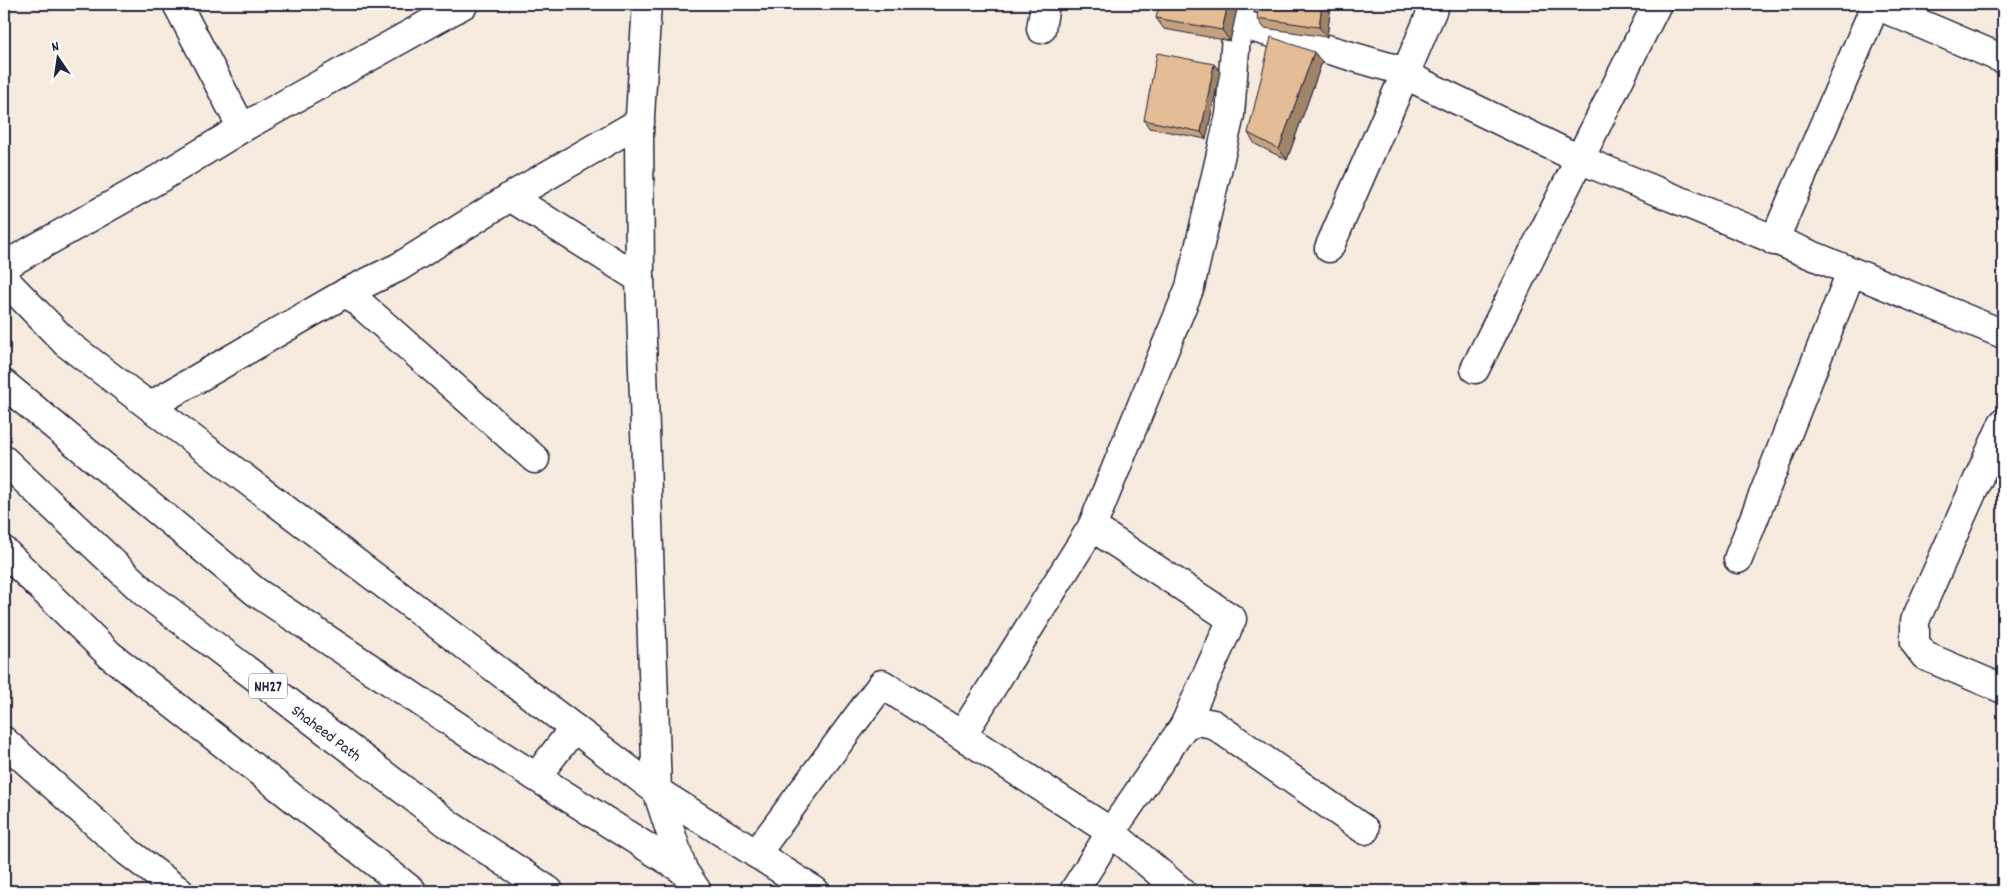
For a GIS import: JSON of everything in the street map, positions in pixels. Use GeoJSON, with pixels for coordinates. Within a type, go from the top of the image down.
{"type":"FeatureCollection","features":[{"type":"Feature","properties":{"kind":"main road"},"geometry":{"type":"LineString","coordinates":[[177,4],[242,128]]}},
{"type":"Feature","properties":{"kind":"main road"},"geometry":{"type":"LineString","coordinates":[[4,266],[160,178],[242,128],[464,4]]}},
{"type":"Feature","properties":{"kind":"main road"},"geometry":{"type":"LineString","coordinates":[[647,4],[640,122],[640,279],[657,791],[690,881]]}},
{"type":"Feature","properties":{"kind":"main road"},"geometry":{"type":"LineString","coordinates":[[1330,248],[1435,4]]}},
{"type":"Feature","properties":{"kind":"main road"},"geometry":{"type":"LineString","coordinates":[[1475,369],[1657,4]]}},
{"type":"Feature","properties":{"kind":"main road"},"geometry":{"type":"LineString","coordinates":[[1774,241],[1875,4],[2003,59]]}},
{"type":"Feature","properties":{"kind":"main road"},"geometry":{"type":"LineString","coordinates":[[962,735],[1092,527],[1190,287],[1230,115],[1239,14],[1406,72],[1418,81],[1579,159],[2003,334]]}},
{"type":"Feature","properties":{"kind":"main road"},"geometry":{"type":"LineString","coordinates":[[150,406],[347,292],[399,267],[510,197],[640,122]]}},
{"type":"Feature","properties":{"kind":"main road"},"geometry":{"type":"LineString","coordinates":[[510,197],[640,279]]}},
{"type":"Feature","properties":{"kind":"main road"},"geometry":{"type":"LineString","coordinates":[[1738,559],[1851,272]]}},
{"type":"Feature","properties":{"kind":"main road"},"geometry":{"type":"LineString","coordinates":[[4,279],[66,343],[657,791],[814,891]]}},
{"type":"Feature","properties":{"kind":"main road"},"geometry":{"type":"LineString","coordinates":[[347,292],[535,459]]}},
{"type":"Feature","properties":{"kind":"main road"},"geometry":{"type":"LineString","coordinates":[[4,384],[256,592],[690,881]]}},
{"type":"Feature","properties":{"kind":"main road"},"geometry":{"type":"LineString","coordinates":[[2003,423],[1915,621],[1915,643],[1925,656],[2003,689]]}},
{"type":"Feature","properties":{"kind":"main road","name":"Shaheed Path"},"geometry":{"type":"LineString","coordinates":[[4,460],[144,592],[451,826],[549,891]]}},
{"type":"Feature","properties":{"kind":"main road"},"geometry":{"type":"LineString","coordinates":[[1074,891],[1111,832],[1184,726],[1232,619],[1092,527]]}},
{"type":"Feature","properties":{"kind":"main road"},"geometry":{"type":"LineString","coordinates":[[4,551],[110,655],[412,891]]}},
{"type":"Feature","properties":{"kind":"main road"},"geometry":{"type":"LineString","coordinates":[[756,854],[882,684],[1111,832],[1181,891]]}},
{"type":"Feature","properties":{"kind":"main road"},"geometry":{"type":"LineString","coordinates":[[1184,726],[1197,721],[1213,724],[1365,830]]}},
{"type":"Feature","properties":{"kind":"main road"},"geometry":{"type":"LineString","coordinates":[[536,777],[574,728]]}},
{"type":"Feature","properties":{"kind":"main road"},"geometry":{"type":"LineString","coordinates":[[4,741],[128,852],[179,891]]}},
{"type":"Feature","properties":{"kind":"building"},"geometry":{"type":"Polygon","coordinates":[[[1159,4],[1228,4],[1222,30],[1156,18],[1159,4]]]}},
{"type":"Feature","properties":{"kind":"building"},"geometry":{"type":"Polygon","coordinates":[[[1259,4],[1322,4],[1319,27],[1257,18],[1259,4]]]}},
{"type":"Feature","properties":{"kind":"building"},"geometry":{"type":"Polygon","coordinates":[[[1271,37],[1314,52],[1279,149],[1248,133],[1271,37]]]}},
{"type":"Feature","properties":{"kind":"building"},"geometry":{"type":"Polygon","coordinates":[[[1157,53],[1214,64],[1201,132],[1144,120],[1157,53]]]}}]}
